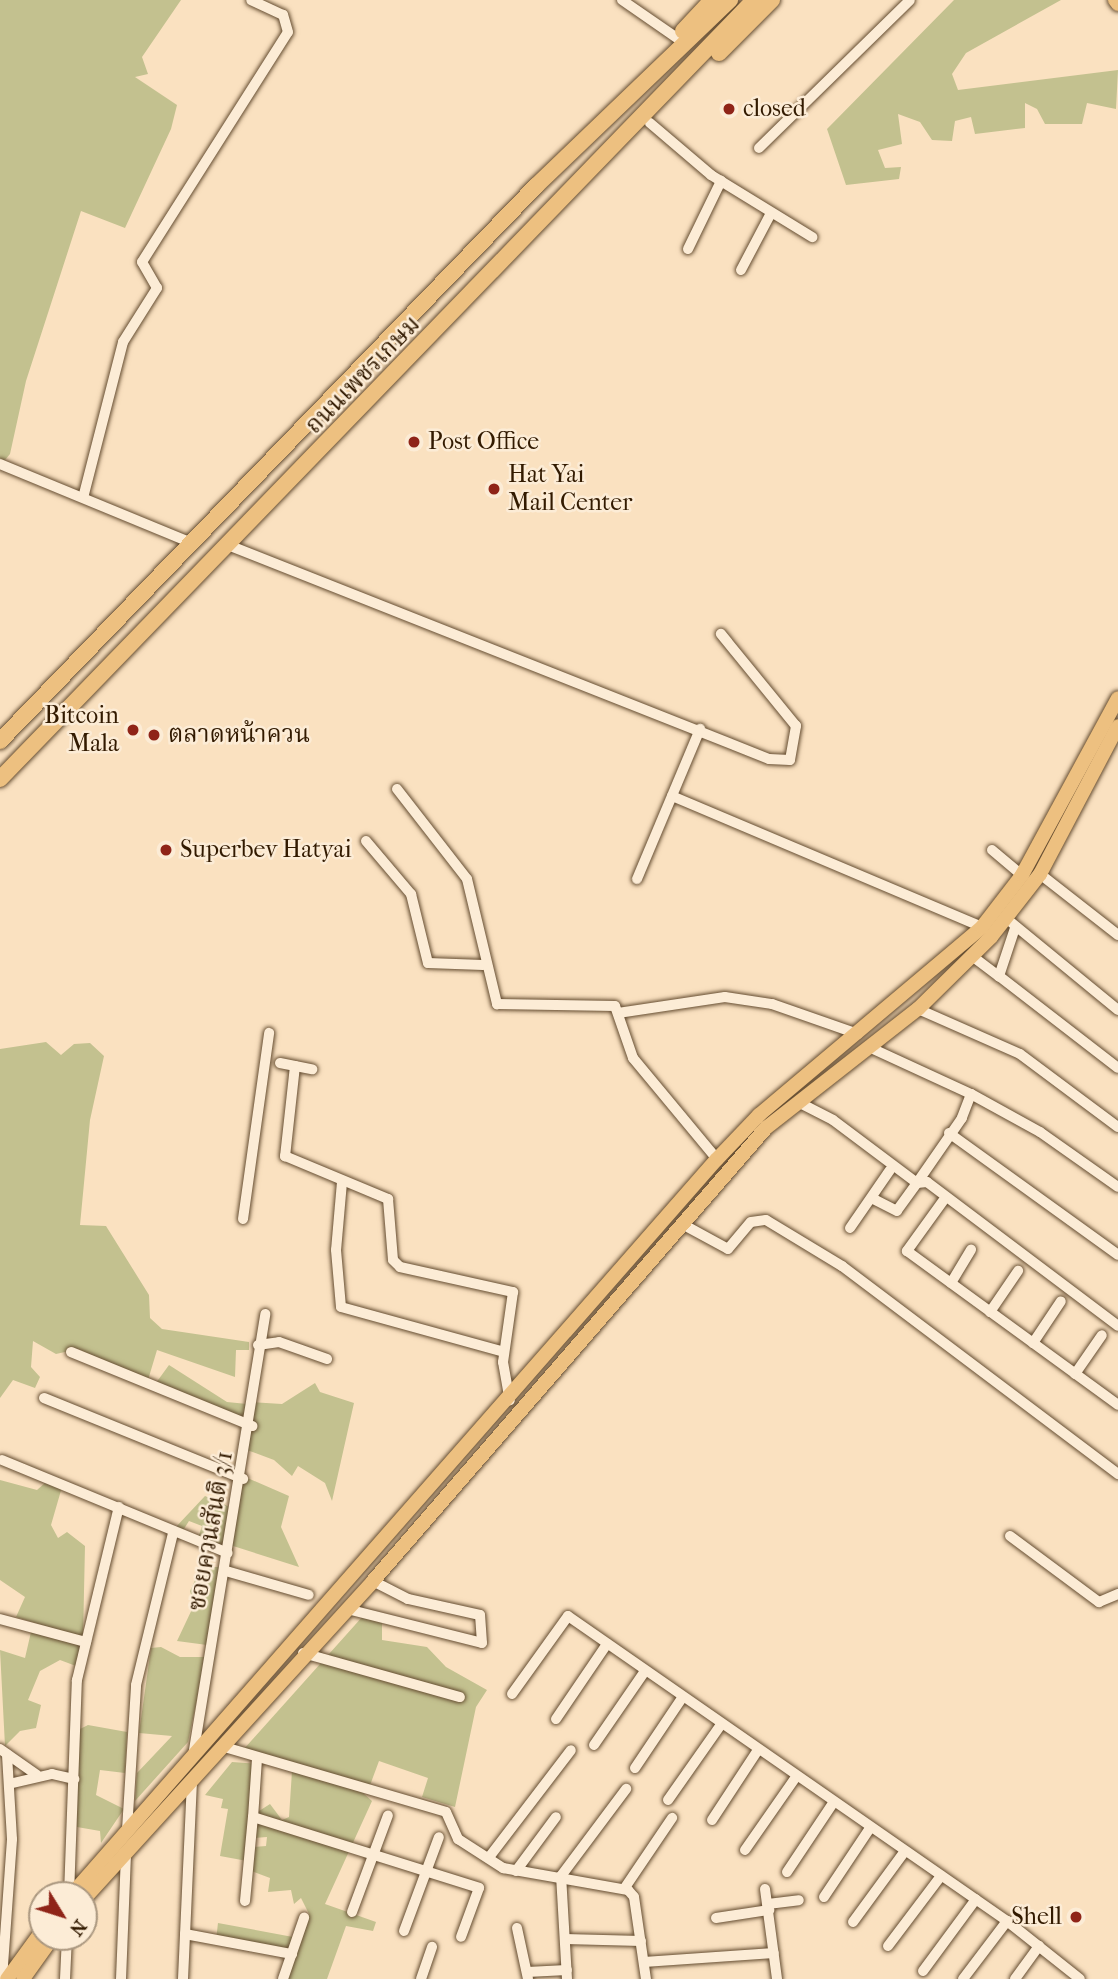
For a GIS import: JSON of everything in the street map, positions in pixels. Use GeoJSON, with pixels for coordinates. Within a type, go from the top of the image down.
{"type":"FeatureCollection","features":[{"type":"Feature","properties":{"kind":"highway"},"geometry":{"type":"LineString","coordinates":[[624,99],[712,0]]}},
{"type":"Feature","properties":{"kind":"highway","name":"ถนนเพชรเกษม"},"geometry":{"type":"LineString","coordinates":[[0,741],[624,99],[730,0]]}},
{"type":"Feature","properties":{"kind":"highway","name":"ถนนเพชรเกษม"},"geometry":{"type":"LineString","coordinates":[[0,779],[619,146],[754,0]]}},
{"type":"Feature","properties":{"kind":"highway"},"geometry":{"type":"LineString","coordinates":[[619,146],[650,123],[772,0]]}},
{"type":"Feature","properties":{"kind":"main road"},"geometry":{"type":"LineString","coordinates":[[82,1881],[436,1477],[510,1400],[717,1159],[759,1115],[982,927],[1022,875],[1118,698]]}},
{"type":"Feature","properties":{"kind":"main road"},"geometry":{"type":"LineString","coordinates":[[98,1883],[303,1653],[373,1581],[684,1225],[765,1128],[918,1009],[972,956],[1011,923],[1118,726]]}},
{"type":"Feature","properties":{"kind":"main road"},"geometry":{"type":"LineString","coordinates":[[436,1477],[450,1490]]}},
{"type":"Feature","properties":{"kind":"main road"},"geometry":{"type":"LineString","coordinates":[[5,1979],[28,1949]]}},
{"type":"Feature","properties":{"kind":"main road"},"geometry":{"type":"LineString","coordinates":[[23,1979],[43,1951]]}},
{"type":"Feature","properties":{"kind":"street"},"geometry":{"type":"LineString","coordinates":[[84,494],[122,342],[157,288],[142,262],[288,32],[283,15],[251,0]]}},
{"type":"Feature","properties":{"kind":"street"},"geometry":{"type":"LineString","coordinates":[[622,0],[677,38]]}},
{"type":"Feature","properties":{"kind":"street"},"geometry":{"type":"LineString","coordinates":[[759,148],[910,0]]}},
{"type":"Feature","properties":{"kind":"street"},"geometry":{"type":"LineString","coordinates":[[650,123],[721,181],[770,215],[812,236]]}},
{"type":"Feature","properties":{"kind":"street"},"geometry":{"type":"LineString","coordinates":[[688,249],[721,181]]}},
{"type":"Feature","properties":{"kind":"street"},"geometry":{"type":"LineString","coordinates":[[741,270],[770,215]]}},
{"type":"Feature","properties":{"kind":"street"},"geometry":{"type":"LineString","coordinates":[[0,464],[84,494],[192,543]]}},
{"type":"Feature","properties":{"kind":"street"},"geometry":{"type":"LineString","coordinates":[[228,545],[779,761],[790,760],[798,737],[793,720],[721,634]]}},
{"type":"Feature","properties":{"kind":"street"},"geometry":{"type":"LineString","coordinates":[[637,880],[700,729]]}},
{"type":"Feature","properties":{"kind":"street"},"geometry":{"type":"LineString","coordinates":[[397,789],[467,879],[483,965],[497,1004],[615,1006],[633,1058],[717,1159]]}},
{"type":"Feature","properties":{"kind":"street"},"geometry":{"type":"LineString","coordinates":[[672,796],[982,927]]}},
{"type":"Feature","properties":{"kind":"street"},"geometry":{"type":"LineString","coordinates":[[366,841],[411,894],[428,962],[483,965]]}},
{"type":"Feature","properties":{"kind":"street"},"geometry":{"type":"LineString","coordinates":[[992,850],[1022,875]]}},
{"type":"Feature","properties":{"kind":"street"},"geometry":{"type":"LineString","coordinates":[[1040,874],[1118,935]]}},
{"type":"Feature","properties":{"kind":"street"},"geometry":{"type":"LineString","coordinates":[[999,976],[1011,923],[1118,1010]]}},
{"type":"Feature","properties":{"kind":"street"},"geometry":{"type":"LineString","coordinates":[[972,956],[1118,1068]]}},
{"type":"Feature","properties":{"kind":"street"},"geometry":{"type":"LineString","coordinates":[[618,1013],[724,997],[772,1004],[858,1034]]}},
{"type":"Feature","properties":{"kind":"street"},"geometry":{"type":"LineString","coordinates":[[918,1009],[1020,1054],[1118,1127]]}},
{"type":"Feature","properties":{"kind":"street"},"geometry":{"type":"LineString","coordinates":[[243,1219],[269,1033]]}},
{"type":"Feature","properties":{"kind":"street"},"geometry":{"type":"LineString","coordinates":[[871,1048],[971,1094],[1040,1132],[1118,1187]]}},
{"type":"Feature","properties":{"kind":"street"},"geometry":{"type":"LineString","coordinates":[[281,1063],[312,1069]]}},
{"type":"Feature","properties":{"kind":"street"},"geometry":{"type":"LineString","coordinates":[[295,1066],[285,1156],[388,1199],[393,1260],[400,1267],[513,1292],[504,1352],[510,1400]]}},
{"type":"Feature","properties":{"kind":"street"},"geometry":{"type":"LineString","coordinates":[[873,1199],[897,1211],[949,1133],[971,1094]]}},
{"type":"Feature","properties":{"kind":"street"},"geometry":{"type":"LineString","coordinates":[[798,1102],[833,1120],[916,1183],[927,1182],[943,1201],[1118,1326]]}},
{"type":"Feature","properties":{"kind":"street"},"geometry":{"type":"LineString","coordinates":[[949,1133],[1118,1255]]}},
{"type":"Feature","properties":{"kind":"street"},"geometry":{"type":"LineString","coordinates":[[850,1228],[873,1199],[890,1170]]}},
{"type":"Feature","properties":{"kind":"street"},"geometry":{"type":"LineString","coordinates":[[342,1182],[336,1250],[341,1307],[504,1352]]}},
{"type":"Feature","properties":{"kind":"street"},"geometry":{"type":"LineString","coordinates":[[943,1201],[907,1251],[1118,1405]]}},
{"type":"Feature","properties":{"kind":"street"},"geometry":{"type":"LineString","coordinates":[[684,1225],[729,1250],[751,1222],[766,1220],[842,1266],[1118,1474]]}},
{"type":"Feature","properties":{"kind":"street"},"geometry":{"type":"LineString","coordinates":[[951,1283],[971,1250]]}},
{"type":"Feature","properties":{"kind":"street"},"geometry":{"type":"LineString","coordinates":[[990,1312],[1018,1271]]}},
{"type":"Feature","properties":{"kind":"street"},"geometry":{"type":"LineString","coordinates":[[1033,1343],[1061,1301]]}},
{"type":"Feature","properties":{"kind":"street","name":"ซอยควนสันติ 3/1"},"geometry":{"type":"LineString","coordinates":[[193,1756],[243,1479],[258,1345],[265,1314]]}},
{"type":"Feature","properties":{"kind":"street"},"geometry":{"type":"LineString","coordinates":[[1075,1374],[1102,1335]]}},
{"type":"Feature","properties":{"kind":"street"},"geometry":{"type":"LineString","coordinates":[[258,1345],[279,1342],[327,1359]]}},
{"type":"Feature","properties":{"kind":"street"},"geometry":{"type":"LineString","coordinates":[[71,1352],[251,1426]]}},
{"type":"Feature","properties":{"kind":"street"},"geometry":{"type":"LineString","coordinates":[[44,1398],[243,1479]]}},
{"type":"Feature","properties":{"kind":"street"},"geometry":{"type":"LineString","coordinates":[[2,1460],[119,1507],[173,1533],[228,1553]]}},
{"type":"Feature","properties":{"kind":"street"},"geometry":{"type":"LineString","coordinates":[[70,1881],[77,1680],[119,1507]]}},
{"type":"Feature","properties":{"kind":"street"},"geometry":{"type":"LineString","coordinates":[[127,1830],[136,1685],[173,1533]]}},
{"type":"Feature","properties":{"kind":"street"},"geometry":{"type":"LineString","coordinates":[[1010,1536],[1099,1602],[1118,1594]]}},
{"type":"Feature","properties":{"kind":"street"},"geometry":{"type":"LineString","coordinates":[[226,1571],[309,1595]]}},
{"type":"Feature","properties":{"kind":"street"},"geometry":{"type":"LineString","coordinates":[[347,1609],[482,1643],[480,1615],[408,1599],[373,1581]]}},
{"type":"Feature","properties":{"kind":"street"},"geometry":{"type":"LineString","coordinates":[[512,1694],[568,1616],[720,1726],[976,1899],[1039,1946],[1068,1975],[1080,1979]]}},
{"type":"Feature","properties":{"kind":"street"},"geometry":{"type":"LineString","coordinates":[[0,1619],[86,1642]]}},
{"type":"Feature","properties":{"kind":"street"},"geometry":{"type":"LineString","coordinates":[[556,1719],[607,1644]]}},
{"type":"Feature","properties":{"kind":"street"},"geometry":{"type":"LineString","coordinates":[[303,1653],[460,1697]]}},
{"type":"Feature","properties":{"kind":"street"},"geometry":{"type":"LineString","coordinates":[[594,1745],[645,1671]]}},
{"type":"Feature","properties":{"kind":"street"},"geometry":{"type":"LineString","coordinates":[[635,1768],[682,1698]]}},
{"type":"Feature","properties":{"kind":"street"},"geometry":{"type":"LineString","coordinates":[[668,1800],[720,1726]]}},
{"type":"Feature","properties":{"kind":"street"},"geometry":{"type":"LineString","coordinates":[[221,1746],[257,1759],[446,1812],[458,1839],[516,1871],[561,1876],[624,1889],[634,1897],[646,1979]]}},
{"type":"Feature","properties":{"kind":"street"},"geometry":{"type":"LineString","coordinates":[[490,1856],[571,1750]]}},
{"type":"Feature","properties":{"kind":"street"},"geometry":{"type":"LineString","coordinates":[[712,1820],[758,1750]]}},
{"type":"Feature","properties":{"kind":"street"},"geometry":{"type":"LineString","coordinates":[[3,1752],[37,1775]]}},
{"type":"Feature","properties":{"kind":"street"},"geometry":{"type":"LineString","coordinates":[[3,1752],[13,1783],[6,1838],[5,1979]]}},
{"type":"Feature","properties":{"kind":"street"},"geometry":{"type":"LineString","coordinates":[[245,1901],[257,1759]]}},
{"type":"Feature","properties":{"kind":"street"},"geometry":{"type":"LineString","coordinates":[[13,1783],[37,1775],[74,1779]]}},
{"type":"Feature","properties":{"kind":"street"},"geometry":{"type":"LineString","coordinates":[[745,1850],[796,1777]]}},
{"type":"Feature","properties":{"kind":"street"},"geometry":{"type":"LineString","coordinates":[[183,1979],[192,1779]]}},
{"type":"Feature","properties":{"kind":"street"},"geometry":{"type":"LineString","coordinates":[[517,1928],[528,1975],[567,1975],[561,1876],[626,1789]]}},
{"type":"Feature","properties":{"kind":"street"},"geometry":{"type":"LineString","coordinates":[[787,1872],[833,1802]]}},
{"type":"Feature","properties":{"kind":"street"},"geometry":{"type":"LineString","coordinates":[[352,1912],[388,1815]]}},
{"type":"Feature","properties":{"kind":"street"},"geometry":{"type":"LineString","coordinates":[[253,1817],[479,1888],[461,1937]]}},
{"type":"Feature","properties":{"kind":"street"},"geometry":{"type":"LineString","coordinates":[[516,1871],[556,1817]]}},
{"type":"Feature","properties":{"kind":"street"},"geometry":{"type":"LineString","coordinates":[[624,1889],[671,1818]]}},
{"type":"Feature","properties":{"kind":"street"},"geometry":{"type":"LineString","coordinates":[[824,1897],[870,1828]]}},
{"type":"Feature","properties":{"kind":"street"},"geometry":{"type":"LineString","coordinates":[[404,1931],[439,1837]]}},
{"type":"Feature","properties":{"kind":"street"},"geometry":{"type":"LineString","coordinates":[[853,1922],[905,1851]]}},
{"type":"Feature","properties":{"kind":"street"},"geometry":{"type":"LineString","coordinates":[[121,1979],[126,1852]]}},
{"type":"Feature","properties":{"kind":"street"},"geometry":{"type":"LineString","coordinates":[[888,1946],[941,1876]]}},
{"type":"Feature","properties":{"kind":"street"},"geometry":{"type":"LineString","coordinates":[[765,1889],[777,1979]]}},
{"type":"Feature","properties":{"kind":"street"},"geometry":{"type":"LineString","coordinates":[[923,1971],[976,1899]]}},
{"type":"Feature","properties":{"kind":"street"},"geometry":{"type":"LineString","coordinates":[[716,1918],[799,1900]]}},
{"type":"Feature","properties":{"kind":"street"},"geometry":{"type":"LineString","coordinates":[[284,1979],[304,1918]]}},
{"type":"Feature","properties":{"kind":"street"},"geometry":{"type":"LineString","coordinates":[[963,1979],[1007,1921]]}},
{"type":"Feature","properties":{"kind":"street"},"geometry":{"type":"LineString","coordinates":[[185,1934],[292,1954]]}},
{"type":"Feature","properties":{"kind":"street"},"geometry":{"type":"LineString","coordinates":[[565,1940],[641,1941]]}},
{"type":"Feature","properties":{"kind":"street"},"geometry":{"type":"LineString","coordinates":[[1014,1979],[1039,1946]]}},
{"type":"Feature","properties":{"kind":"street"},"geometry":{"type":"LineString","coordinates":[[421,1979],[432,1947]]}},
{"type":"Feature","properties":{"kind":"street"},"geometry":{"type":"LineString","coordinates":[[65,1979],[66,1951]]}},
{"type":"Feature","properties":{"kind":"street"},"geometry":{"type":"LineString","coordinates":[[644,1962],[774,1953]]}},
{"type":"Feature","properties":{"kind":"shaded area"},"geometry":{"type":"Polygon","coordinates":[[[0,0],[181,0],[142,57],[148,74],[135,77],[177,105],[171,129],[125,228],[81,211],[26,381],[10,454],[0,466],[0,0]]]}},
{"type":"Feature","properties":{"kind":"shaded area"},"geometry":{"type":"Polygon","coordinates":[[[954,0],[1061,0],[966,53],[952,74],[958,90],[1118,70],[1116,109],[1087,103],[1082,124],[1045,124],[1037,109],[1025,103],[1025,128],[975,134],[971,117],[955,121],[952,141],[932,140],[920,122],[898,114],[902,144],[878,150],[885,168],[901,167],[899,179],[846,185],[827,129],[954,0]]]}},
{"type":"Feature","properties":{"kind":"shaded area"},"geometry":{"type":"Polygon","coordinates":[[[46,1042],[61,1055],[74,1044],[90,1043],[104,1056],[90,1120],[80,1225],[106,1226],[149,1295],[150,1318],[162,1329],[249,1342],[249,1350],[236,1350],[235,1377],[157,1350],[148,1380],[78,1349],[56,1354],[33,1341],[31,1367],[40,1377],[35,1388],[13,1380],[0,1398],[0,1049],[46,1042]]]}},
{"type":"Feature","properties":{"kind":"shaded area"},"geometry":{"type":"Polygon","coordinates":[[[169,1365],[227,1402],[247,1404],[245,1423],[171,1387],[153,1387],[169,1365]]]}},
{"type":"Feature","properties":{"kind":"shaded area"},"geometry":{"type":"Polygon","coordinates":[[[315,1383],[320,1392],[354,1403],[332,1501],[325,1483],[298,1466],[292,1476],[274,1460],[247,1450],[252,1402],[282,1404],[315,1383]]]}},
{"type":"Feature","properties":{"kind":"shaded area"},"geometry":{"type":"Polygon","coordinates":[[[243,1476],[289,1496],[281,1527],[299,1567],[230,1545],[243,1476]]]}},
{"type":"Feature","properties":{"kind":"shaded area"},"geometry":{"type":"Polygon","coordinates":[[[0,1480],[37,1490],[46,1482],[62,1487],[51,1525],[58,1538],[67,1532],[85,1546],[83,1638],[16,1617],[25,1597],[0,1580],[0,1480]]]}},
{"type":"Feature","properties":{"kind":"shaded area"},"geometry":{"type":"Polygon","coordinates":[[[205,1496],[232,1508],[225,1548],[198,1538],[202,1526],[189,1521],[182,1532],[174,1529],[205,1496]]]}},
{"type":"Feature","properties":{"kind":"shaded area"},"geometry":{"type":"Polygon","coordinates":[[[201,1567],[220,1567],[207,1645],[177,1641],[194,1605],[190,1591],[201,1567]]]}},
{"type":"Feature","properties":{"kind":"shaded area"},"geometry":{"type":"Polygon","coordinates":[[[363,1616],[382,1619],[382,1640],[427,1647],[446,1667],[487,1690],[476,1707],[455,1807],[422,1797],[428,1778],[379,1761],[369,1788],[243,1750],[363,1616]]]}},
{"type":"Feature","properties":{"kind":"shaded area"},"geometry":{"type":"Polygon","coordinates":[[[31,1632],[82,1646],[76,1666],[60,1660],[40,1671],[28,1700],[41,1705],[36,1728],[20,1731],[5,1746],[0,1650],[25,1658],[31,1632]]]}},
{"type":"Feature","properties":{"kind":"shaded area"},"geometry":{"type":"Polygon","coordinates":[[[161,1647],[180,1657],[204,1657],[197,1699],[188,1742],[135,1801],[137,1773],[172,1736],[139,1733],[151,1648],[161,1647]]]}},
{"type":"Feature","properties":{"kind":"shaded area"},"geometry":{"type":"Polygon","coordinates":[[[88,1725],[127,1732],[125,1773],[100,1770],[96,1795],[124,1809],[101,1843],[100,1831],[77,1827],[78,1730],[88,1725]]]}},
{"type":"Feature","properties":{"kind":"shaded area"},"geometry":{"type":"Polygon","coordinates":[[[232,1762],[259,1764],[247,1861],[220,1856],[228,1809],[221,1808],[223,1799],[205,1795],[232,1762]]]}},
{"type":"Feature","properties":{"kind":"shaded area"},"geometry":{"type":"Polygon","coordinates":[[[292,1771],[361,1791],[372,1801],[325,1904],[376,1922],[373,1931],[346,1926],[327,1979],[287,1979],[309,1914],[301,1898],[294,1904],[291,1890],[268,1892],[270,1878],[251,1871],[254,1847],[266,1846],[267,1837],[254,1838],[256,1813],[270,1804],[282,1820],[289,1817],[292,1771]]]}},
{"type":"Feature","properties":{"kind":"shaded area"},"geometry":{"type":"Polygon","coordinates":[[[218,1923],[293,1937],[286,1957],[216,1940],[218,1923]]]}},
{"type":"Feature","properties":{"kind":"place","name":"closed"},"geometry":{"type":"Point","coordinates":[729,109]}},
{"type":"Feature","properties":{"kind":"place","name":"Post Office"},"geometry":{"type":"Point","coordinates":[414,442]}},
{"type":"Feature","properties":{"kind":"place","name":"Hat Yai Mail Center"},"geometry":{"type":"Point","coordinates":[494,489]}},
{"type":"Feature","properties":{"kind":"place","name":"Bitcoin Mala"},"geometry":{"type":"Point","coordinates":[133,730]}},
{"type":"Feature","properties":{"kind":"place","name":"ตลาดหน้าควน"},"geometry":{"type":"Point","coordinates":[154,735]}},
{"type":"Feature","properties":{"kind":"place","name":"Superbev Hatyai"},"geometry":{"type":"Point","coordinates":[166,850]}},
{"type":"Feature","properties":{"kind":"place","name":"Shell"},"geometry":{"type":"Point","coordinates":[1076,1917]}}]}
